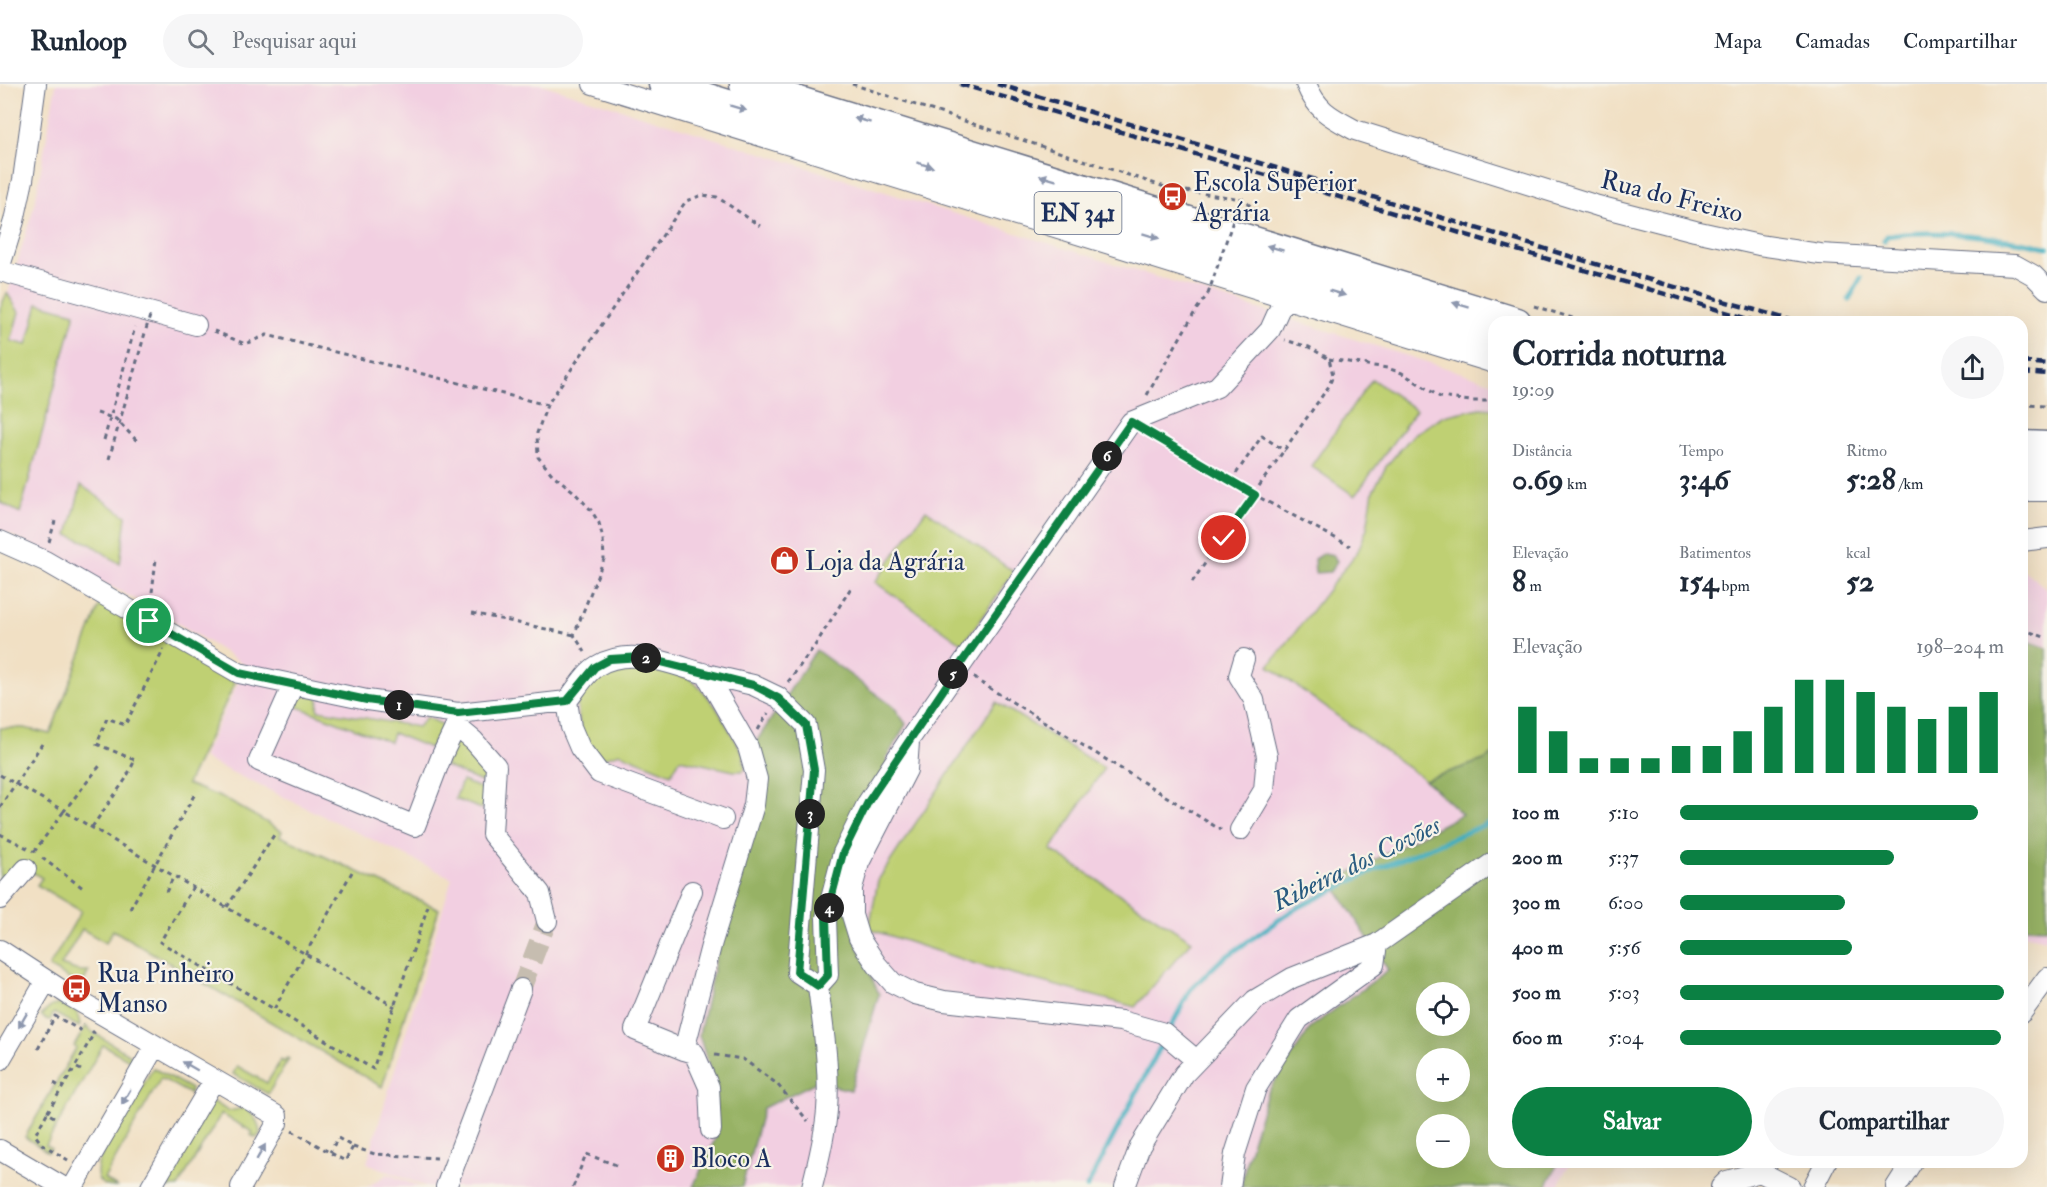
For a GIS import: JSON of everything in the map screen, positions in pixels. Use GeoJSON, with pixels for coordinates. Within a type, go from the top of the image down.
{"type":"FeatureCollection","features":[{"type":"Feature","properties":{"kind":"highway","name":"EN 341"},"geometry":{"type":"LineString","coordinates":[[663,84],[1488,340]]}},
{"type":"Feature","properties":{"kind":"highway","name":"EN 341"},"geometry":{"type":"LineString","coordinates":[[744,84],[1523,314]]}},
{"type":"Feature","properties":{"kind":"highway"},"geometry":{"type":"LineString","coordinates":[[2028,445],[2047,446]]}},
{"type":"Feature","properties":{"kind":"highway"},"geometry":{"type":"LineString","coordinates":[[2028,470],[2047,471]]}},
{"type":"Feature","properties":{"kind":"street"},"geometry":{"type":"LineString","coordinates":[[0,266],[7,217],[23,180],[36,84]]}},
{"type":"Feature","properties":{"kind":"street"},"geometry":{"type":"LineString","coordinates":[[593,84],[1488,361]]}},
{"type":"Feature","properties":{"kind":"street","name":"Rua do Freixo"},"geometry":{"type":"LineString","coordinates":[[1306,84],[1313,100],[1327,115],[1355,130],[1598,206],[1705,234],[1820,254],[2015,265],[2033,275],[2047,289]]}},
{"type":"Feature","properties":{"kind":"street"},"geometry":{"type":"LineString","coordinates":[[0,271],[196,325]]}},
{"type":"Feature","properties":{"kind":"street"},"geometry":{"type":"LineString","coordinates":[[812,1187],[822,1147],[827,1110],[826,1053],[818,986],[828,975],[826,918],[843,853],[868,802],[962,662],[1131,422],[1217,387],[1266,334],[1284,299]]}},
{"type":"Feature","properties":{"kind":"street"},"geometry":{"type":"LineString","coordinates":[[2028,490],[2047,491]]}},
{"type":"Feature","properties":{"kind":"street"},"geometry":{"type":"LineString","coordinates":[[2028,540],[2047,538]]}},
{"type":"Feature","properties":{"kind":"street"},"geometry":{"type":"LineString","coordinates":[[0,541],[45,561],[239,673],[457,720],[567,701],[595,667],[610,659],[642,657],[753,685],[778,698],[806,725],[814,770],[797,972],[818,986]]}},
{"type":"Feature","properties":{"kind":"street"},"geometry":{"type":"LineString","coordinates":[[1240,830],[1264,790],[1267,756],[1254,700],[1239,676],[1244,659]]}},
{"type":"Feature","properties":{"kind":"street"},"geometry":{"type":"LineString","coordinates":[[689,1051],[712,942],[754,805],[757,779],[748,747],[706,674]]}},
{"type":"Feature","properties":{"kind":"street"},"geometry":{"type":"LineString","coordinates":[[293,684],[259,761],[415,826],[457,720]]}},
{"type":"Feature","properties":{"kind":"street"},"geometry":{"type":"LineString","coordinates":[[567,701],[571,727],[580,748],[599,773],[723,819]]}},
{"type":"Feature","properties":{"kind":"street"},"geometry":{"type":"LineString","coordinates":[[457,720],[496,766],[492,834],[540,893],[547,921]]}},
{"type":"Feature","properties":{"kind":"street"},"geometry":{"type":"LineString","coordinates":[[909,740],[907,770],[859,863],[852,888],[852,915],[859,938],[877,965],[893,982],[915,994],[945,1001],[1121,1021],[1164,1034],[1189,1054]]}},
{"type":"Feature","properties":{"kind":"street"},"geometry":{"type":"LineString","coordinates":[[0,899],[34,859]]}},
{"type":"Feature","properties":{"kind":"street"},"geometry":{"type":"LineString","coordinates":[[1125,1187],[1140,1146],[1184,1074],[1189,1054],[1255,1000],[1292,978],[1377,944],[1488,866]]}},
{"type":"Feature","properties":{"kind":"street"},"geometry":{"type":"LineString","coordinates":[[692,891],[635,1030],[689,1051],[709,1087],[711,1130]]}},
{"type":"Feature","properties":{"kind":"street"},"geometry":{"type":"LineString","coordinates":[[1230,1187],[1236,1154],[1256,1088],[1299,1018],[1374,965],[1377,944]]}},
{"type":"Feature","properties":{"kind":"street"},"geometry":{"type":"LineString","coordinates":[[0,950],[46,981],[277,1116],[278,1123],[241,1187]]}},
{"type":"Feature","properties":{"kind":"street"},"geometry":{"type":"LineString","coordinates":[[0,1060],[46,981]]}},
{"type":"Feature","properties":{"kind":"street"},"geometry":{"type":"LineString","coordinates":[[2028,1004],[2046,981]]}},
{"type":"Feature","properties":{"kind":"street"},"geometry":{"type":"LineString","coordinates":[[446,1187],[521,989]]}},
{"type":"Feature","properties":{"kind":"street"},"geometry":{"type":"LineString","coordinates":[[73,1187],[155,1046]]}},
{"type":"Feature","properties":{"kind":"street"},"geometry":{"type":"LineString","coordinates":[[151,1187],[214,1080]]}},
{"type":"Feature","properties":{"kind":"street"},"geometry":{"type":"LineString","coordinates":[[0,1150],[63,1187]]}},
{"type":"Feature","properties":{"kind":"street"},"geometry":{"type":"LineString","coordinates":[[1721,1187],[1727,1181],[1760,1168]]}},
{"type":"Feature","properties":{"kind":"street"},"geometry":{"type":"LineString","coordinates":[[1764,1168],[1790,1187]]}},
{"type":"Feature","properties":{"kind":"street"},"geometry":{"type":"LineString","coordinates":[[1813,1187],[1823,1168]]}},
{"type":"Feature","properties":{"kind":"street"},"geometry":{"type":"LineString","coordinates":[[1896,1187],[1908,1168]]}},
{"type":"Feature","properties":{"kind":"path"},"geometry":{"type":"LineString","coordinates":[[852,84],[1171,189],[1243,199],[1268,223]]}},
{"type":"Feature","properties":{"kind":"path"},"geometry":{"type":"LineString","coordinates":[[574,635],[604,559],[603,539],[599,523],[591,510],[552,474],[538,457],[537,433],[547,405],[686,201],[702,195],[717,197],[760,226]]}},
{"type":"Feature","properties":{"kind":"path"},"geometry":{"type":"LineString","coordinates":[[1236,212],[1208,294],[1196,310],[1131,422],[1255,495],[1350,546]]}},
{"type":"Feature","properties":{"kind":"path"},"geometry":{"type":"LineString","coordinates":[[104,440],[146,311]]}},
{"type":"Feature","properties":{"kind":"path"},"geometry":{"type":"LineString","coordinates":[[109,459],[146,311]]}},
{"type":"Feature","properties":{"kind":"path"},"geometry":{"type":"LineString","coordinates":[[1523,314],[1538,316]]}},
{"type":"Feature","properties":{"kind":"path"},"geometry":{"type":"LineString","coordinates":[[196,325],[245,344],[267,335],[547,405]]}},
{"type":"Feature","properties":{"kind":"path"},"geometry":{"type":"LineString","coordinates":[[1266,334],[1309,347],[1329,359],[1387,368],[1402,373],[1440,397],[1488,401]]}},
{"type":"Feature","properties":{"kind":"path"},"geometry":{"type":"LineString","coordinates":[[1192,582],[1329,386],[1333,375],[1329,359]]}},
{"type":"Feature","properties":{"kind":"path"},"geometry":{"type":"LineString","coordinates":[[2028,405],[2047,406]]}},
{"type":"Feature","properties":{"kind":"path"},"geometry":{"type":"LineString","coordinates":[[97,413],[117,419],[138,442]]}},
{"type":"Feature","properties":{"kind":"path"},"geometry":{"type":"LineString","coordinates":[[1231,481],[1262,436],[1285,452]]}},
{"type":"Feature","properties":{"kind":"path"},"geometry":{"type":"LineString","coordinates":[[45,561],[55,521]]}},
{"type":"Feature","properties":{"kind":"path"},"geometry":{"type":"LineString","coordinates":[[149,621],[156,560]]}},
{"type":"Feature","properties":{"kind":"path"},"geometry":{"type":"LineString","coordinates":[[792,676],[816,644],[852,586]]}},
{"type":"Feature","properties":{"kind":"path"},"geometry":{"type":"LineString","coordinates":[[472,613],[574,635],[595,667]]}},
{"type":"Feature","properties":{"kind":"path"},"geometry":{"type":"LineString","coordinates":[[2028,631],[2047,638]]}},
{"type":"Feature","properties":{"kind":"path"},"geometry":{"type":"LineString","coordinates":[[92,827],[125,780],[135,760],[97,744],[107,718],[125,725],[162,652]]}},
{"type":"Feature","properties":{"kind":"path"},"geometry":{"type":"LineString","coordinates":[[962,662],[978,681],[1228,834],[1240,830]]}},
{"type":"Feature","properties":{"kind":"path"},"geometry":{"type":"LineString","coordinates":[[0,807],[42,744]]}},
{"type":"Feature","properties":{"kind":"path"},"geometry":{"type":"LineString","coordinates":[[34,859],[64,811],[102,763]]}},
{"type":"Feature","properties":{"kind":"path"},"geometry":{"type":"LineString","coordinates":[[0,775],[92,827],[394,1007]]}},
{"type":"Feature","properties":{"kind":"path"},"geometry":{"type":"LineString","coordinates":[[130,909],[196,792]]}},
{"type":"Feature","properties":{"kind":"path"},"geometry":{"type":"LineString","coordinates":[[227,907],[276,832]]}},
{"type":"Feature","properties":{"kind":"path"},"geometry":{"type":"LineString","coordinates":[[0,834],[34,859],[82,888]]}},
{"type":"Feature","properties":{"kind":"path"},"geometry":{"type":"LineString","coordinates":[[274,1009],[352,872]]}},
{"type":"Feature","properties":{"kind":"path"},"geometry":{"type":"LineString","coordinates":[[166,892],[174,876]]}},
{"type":"Feature","properties":{"kind":"path"},"geometry":{"type":"LineString","coordinates":[[193,887],[160,942],[373,1069],[428,906]]}},
{"type":"Feature","properties":{"kind":"path"},"geometry":{"type":"LineString","coordinates":[[38,1049],[55,1016],[80,1030],[81,1028]]}},
{"type":"Feature","properties":{"kind":"path"},"geometry":{"type":"LineString","coordinates":[[83,1170],[42,1144],[35,1135],[94,1033],[89,1029],[86,1021]]}},
{"type":"Feature","properties":{"kind":"path"},"geometry":{"type":"LineString","coordinates":[[689,1051],[743,1059],[777,1084],[807,1120],[814,1124]]}},
{"type":"Feature","properties":{"kind":"path"},"geometry":{"type":"LineString","coordinates":[[75,1066],[81,1070]]}},
{"type":"Feature","properties":{"kind":"path"},"geometry":{"type":"LineString","coordinates":[[54,1083],[62,1088]]}},
{"type":"Feature","properties":{"kind":"path"},"geometry":{"type":"LineString","coordinates":[[47,1113],[54,1117]]}},
{"type":"Feature","properties":{"kind":"path"},"geometry":{"type":"LineString","coordinates":[[278,1123],[345,1161],[353,1147]]}},
{"type":"Feature","properties":{"kind":"path"},"geometry":{"type":"LineString","coordinates":[[330,1152],[338,1138],[353,1147],[375,1154],[442,1158],[457,1156]]}},
{"type":"Feature","properties":{"kind":"path"},"geometry":{"type":"LineString","coordinates":[[573,1187],[586,1154],[619,1166]]}},
{"type":"Feature","properties":{"kind":"shaded area"},"geometry":{"type":"Polygon","coordinates":[[[56,84],[541,84],[1488,381],[1488,1168],[1567,1168],[1557,1187],[427,1187],[367,1163],[452,878],[202,758],[246,666],[162,613],[0,529],[0,311],[8,293],[35,203],[56,84]]]}},
{"type":"Feature","properties":{"kind":"shaded area"},"geometry":{"type":"Polygon","coordinates":[[[2028,574],[2047,589],[2047,939],[2028,935],[2028,574]]]}},
{"type":"Feature","properties":{"kind":"shaded area"},"geometry":{"type":"Polygon","coordinates":[[[388,1174],[421,1187],[367,1187],[388,1174]]]}},
{"type":"Feature","properties":{"kind":"green space"},"geometry":{"type":"Polygon","coordinates":[[[7,293],[19,312],[11,341],[27,345],[38,303],[75,313],[20,513],[0,502],[0,308],[7,293]]]}},
{"type":"Feature","properties":{"kind":"green space"},"geometry":{"type":"Polygon","coordinates":[[[1372,379],[1416,410],[1355,496],[1311,466],[1372,379]]]}},
{"type":"Feature","properties":{"kind":"green space"},"geometry":{"type":"Polygon","coordinates":[[[1480,408],[1488,409],[1488,758],[1425,780],[1269,666],[1358,551],[1367,528],[1373,491],[1387,465],[1413,435],[1443,416],[1480,408]]]}},
{"type":"Feature","properties":{"kind":"green space"},"geometry":{"type":"Polygon","coordinates":[[[81,485],[126,516],[120,564],[89,543],[68,535],[81,485]]]}},
{"type":"Feature","properties":{"kind":"green space"},"geometry":{"type":"Polygon","coordinates":[[[926,510],[1014,572],[963,644],[875,582],[926,510]]]}},
{"type":"Feature","properties":{"kind":"green space"},"geometry":{"type":"Polygon","coordinates":[[[1324,553],[1333,555],[1337,561],[1330,572],[1315,573],[1314,559],[1324,553]]]}},
{"type":"Feature","properties":{"kind":"green space"},"geometry":{"type":"Polygon","coordinates":[[[101,602],[235,683],[187,784],[225,799],[282,831],[280,836],[439,909],[382,1087],[113,930],[106,943],[82,929],[61,965],[81,972],[89,971],[81,986],[49,967],[81,911],[37,885],[42,878],[19,864],[0,883],[0,728],[24,728],[50,734],[101,602]]]}},
{"type":"Feature","properties":{"kind":"green space"},"geometry":{"type":"Polygon","coordinates":[[[2028,641],[2047,648],[2047,928],[2028,927],[2028,641]]]}},
{"type":"Feature","properties":{"kind":"green space"},"geometry":{"type":"Polygon","coordinates":[[[816,650],[894,707],[906,724],[886,759],[897,780],[856,862],[855,939],[879,994],[851,1090],[816,1082],[763,1108],[742,1187],[693,1187],[716,1137],[715,1086],[699,1035],[719,943],[766,789],[752,748],[816,650]]]}},
{"type":"Feature","properties":{"kind":"green space"},"geometry":{"type":"Polygon","coordinates":[[[652,666],[689,678],[703,691],[716,707],[743,753],[745,769],[734,771],[680,759],[671,774],[620,753],[601,759],[594,753],[582,732],[576,699],[594,680],[616,667],[652,666]]]}},
{"type":"Feature","properties":{"kind":"green space"},"geometry":{"type":"Polygon","coordinates":[[[299,694],[319,697],[318,710],[418,727],[426,717],[444,725],[430,748],[393,733],[390,742],[293,705],[299,694]]]}},
{"type":"Feature","properties":{"kind":"green space"},"geometry":{"type":"Polygon","coordinates":[[[996,702],[1104,768],[1051,850],[1192,941],[1135,1007],[976,964],[869,929],[878,880],[996,702]]]}},
{"type":"Feature","properties":{"kind":"green space"},"geometry":{"type":"Polygon","coordinates":[[[457,738],[482,763],[488,785],[445,766],[457,738]]]}},
{"type":"Feature","properties":{"kind":"green space"},"geometry":{"type":"Polygon","coordinates":[[[1488,758],[1488,1168],[1556,1168],[1546,1187],[1241,1187],[1247,1158],[1267,1093],[1311,1027],[1388,970],[1332,882],[1462,814],[1425,780],[1488,758]]]}},
{"type":"Feature","properties":{"kind":"green space"},"geometry":{"type":"Polygon","coordinates":[[[462,781],[489,791],[482,809],[455,799],[462,781]]]}},
{"type":"Feature","properties":{"kind":"green space"},"geometry":{"type":"Polygon","coordinates":[[[60,1004],[77,1012],[79,1027],[54,1013],[50,1020],[41,1015],[52,1006],[60,1004]]]}},
{"type":"Feature","properties":{"kind":"green space"},"geometry":{"type":"Polygon","coordinates":[[[86,1026],[135,1058],[133,1062],[103,1045],[46,1145],[51,1148],[48,1152],[25,1137],[76,1048],[74,1046],[86,1026]]]}},
{"type":"Feature","properties":{"kind":"green space"},"geometry":{"type":"Polygon","coordinates":[[[287,1058],[289,1059],[268,1094],[233,1074],[237,1066],[267,1083],[281,1060],[284,1062],[287,1058]]]}},
{"type":"Feature","properties":{"kind":"green space"},"geometry":{"type":"Polygon","coordinates":[[[153,1068],[191,1089],[190,1094],[161,1078],[104,1179],[117,1187],[105,1185],[97,1175],[100,1158],[153,1068]]]}},
{"type":"Feature","properties":{"kind":"green space"},"geometry":{"type":"Polygon","coordinates":[[[214,1102],[228,1111],[245,1108],[256,1119],[260,1134],[256,1138],[251,1135],[253,1132],[221,1114],[178,1187],[162,1187],[210,1104],[214,1102]]]}},
{"type":"Feature","properties":{"kind":"waterway"},"geometry":{"type":"LineString","coordinates":[[1884,241],[1887,236],[1946,233],[1988,237],[2047,247]]}},
{"type":"Feature","properties":{"kind":"waterway"},"geometry":{"type":"LineString","coordinates":[[1849,299],[1861,278]]}},
{"type":"Feature","properties":{"kind":"waterway","name":"Ribeira dos Covões"},"geometry":{"type":"LineString","coordinates":[[1169,1031],[1190,990],[1220,961],[1293,910],[1370,872],[1488,823]]}},
{"type":"Feature","properties":{"kind":"waterway","name":"Ribeira dos Covões"},"geometry":{"type":"LineString","coordinates":[[1087,1187],[1164,1040]]}},
{"type":"Feature","properties":{"kind":"tunnel"},"geometry":{"type":"LineString","coordinates":[[521,989],[547,921]]}},
{"type":"Feature","properties":{"kind":"railway"},"geometry":{"type":"LineString","coordinates":[[960,84],[1739,316]]}},
{"type":"Feature","properties":{"kind":"railway"},"geometry":{"type":"LineString","coordinates":[[997,84],[1776,316]]}},
{"type":"Feature","properties":{"kind":"railway"},"geometry":{"type":"LineString","coordinates":[[2028,362],[2047,364]]}},
{"type":"Feature","properties":{"kind":"railway"},"geometry":{"type":"LineString","coordinates":[[2028,372],[2047,374]]}},
{"type":"Feature","properties":{"kind":"place","name":"Escola Superior Agrária"},"geometry":{"type":"Point","coordinates":[1172,197]}},
{"type":"Feature","properties":{"kind":"place","name":"Loja da Agrária"},"geometry":{"type":"Point","coordinates":[784,561]}},
{"type":"Feature","properties":{"kind":"place","name":"Rua Pinheiro Manso"},"geometry":{"type":"Point","coordinates":[76,988]}},
{"type":"Feature","properties":{"kind":"place","name":"Bloco A"},"geometry":{"type":"Point","coordinates":[670,1158]}},
{"type":"Feature","properties":{"kind":"route"},"geometry":{"type":"LineString","coordinates":[[149,621],[239,673],[367,700],[458,713],[567,701],[595,667],[610,659],[642,657],[753,685],[778,698],[806,725],[814,770],[797,972],[818,986],[828,975],[826,918],[843,853],[868,802],[962,662],[1131,422],[1255,495],[1224,538]]}}]}
